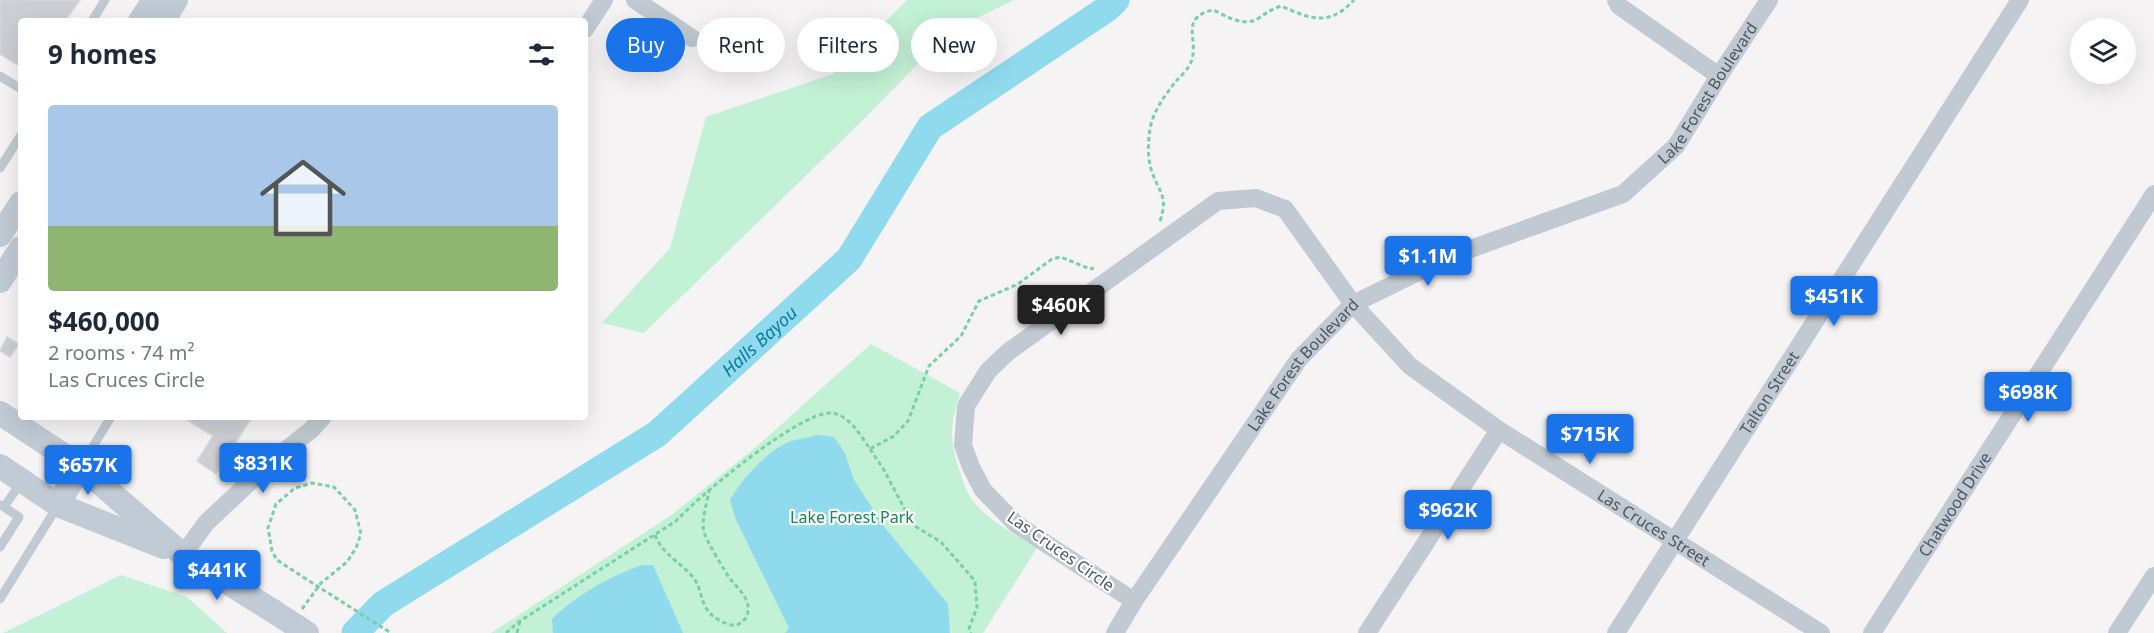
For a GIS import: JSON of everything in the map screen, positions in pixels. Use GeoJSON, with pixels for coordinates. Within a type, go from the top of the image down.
{"type":"FeatureCollection","features":[{"type":"Feature","properties":{"kind":"main road"},"geometry":{"type":"LineString","coordinates":[[142,18],[154,0]]}},
{"type":"Feature","properties":{"kind":"main road"},"geometry":{"type":"LineString","coordinates":[[165,18],[176,0]]}},
{"type":"Feature","properties":{"kind":"main road"},"geometry":{"type":"LineString","coordinates":[[2,228],[18,207]]}},
{"type":"Feature","properties":{"kind":"main road"},"geometry":{"type":"LineString","coordinates":[[0,281],[18,253]]}},
{"type":"Feature","properties":{"kind":"main road"},"geometry":{"type":"LineString","coordinates":[[0,413],[80,466],[183,555],[273,611],[303,624]]}},
{"type":"Feature","properties":{"kind":"main road"},"geometry":{"type":"LineString","coordinates":[[0,466],[58,505],[183,555]]}},
{"type":"Feature","properties":{"kind":"main road"},"geometry":{"type":"LineString","coordinates":[[58,505],[80,466]]}},
{"type":"Feature","properties":{"kind":"street"},"geometry":{"type":"LineString","coordinates":[[588,24],[604,0]]}},
{"type":"Feature","properties":{"kind":"street"},"geometry":{"type":"LineString","coordinates":[[635,0],[692,38]]}},
{"type":"Feature","properties":{"kind":"street"},"geometry":{"type":"LineString","coordinates":[[1616,0],[1619,6],[1719,76]]}},
{"type":"Feature","properties":{"kind":"street","name":"Lake Forest Boulevard"},"geometry":{"type":"LineString","coordinates":[[1115,633],[1134,601],[1299,359],[1353,304],[1450,256],[1623,194],[1676,146],[1769,0]]}},
{"type":"Feature","properties":{"kind":"street","name":"Talton Street"},"geometry":{"type":"LineString","coordinates":[[1616,633],[2020,0]]}},
{"type":"Feature","properties":{"kind":"street","name":"Chatwood Drive"},"geometry":{"type":"LineString","coordinates":[[1872,633],[2154,194]]}},
{"type":"Feature","properties":{"kind":"street","name":"Las Cruces Circle"},"geometry":{"type":"LineString","coordinates":[[1134,601],[1016,524],[983,490],[963,445],[966,406],[987,371],[1008,352],[1218,201],[1256,198],[1285,209],[1353,304]]}},
{"type":"Feature","properties":{"kind":"street","name":"Las Cruces Street"},"geometry":{"type":"LineString","coordinates":[[1353,304],[1410,366],[1499,430],[1821,633]]}},
{"type":"Feature","properties":{"kind":"street"},"geometry":{"type":"LineString","coordinates":[[183,555],[206,523],[321,420]]}},
{"type":"Feature","properties":{"kind":"street"},"geometry":{"type":"LineString","coordinates":[[1366,633],[1499,430]]}},
{"type":"Feature","properties":{"kind":"street"},"geometry":{"type":"LineString","coordinates":[[2117,633],[2154,576]]}},
{"type":"Feature","properties":{"kind":"lane"},"geometry":{"type":"LineString","coordinates":[[94,18],[105,0]]}},
{"type":"Feature","properties":{"kind":"lane"},"geometry":{"type":"LineString","coordinates":[[0,76],[18,87]]}},
{"type":"Feature","properties":{"kind":"lane"},"geometry":{"type":"LineString","coordinates":[[0,168],[18,140]]}},
{"type":"Feature","properties":{"kind":"lane"},"geometry":{"type":"LineString","coordinates":[[80,466],[109,420]]}},
{"type":"Feature","properties":{"kind":"lane"},"geometry":{"type":"LineString","coordinates":[[0,547],[19,516],[2,506],[22,481]]}},
{"type":"Feature","properties":{"kind":"lane"},"geometry":{"type":"LineString","coordinates":[[0,599],[58,505]]}},
{"type":"Feature","properties":{"kind":"path"},"geometry":{"type":"LineString","coordinates":[[1159,224],[1165,203],[1152,170],[1149,136],[1152,120],[1161,102],[1191,62],[1193,25],[1196,16],[1213,10],[1243,22],[1257,20],[1281,6],[1302,16],[1320,19],[1339,13],[1354,0]]}},
{"type":"Feature","properties":{"kind":"path"},"geometry":{"type":"LineString","coordinates":[[870,449],[894,436],[908,421],[929,366],[961,336],[980,301],[1018,284],[1052,259],[1061,257],[1090,269],[1098,268]]}},
{"type":"Feature","properties":{"kind":"path"},"geometry":{"type":"LineString","coordinates":[[506,633],[520,621],[676,521],[690,506],[740,465],[799,423],[830,413],[846,419],[870,449],[884,470],[913,525],[941,542],[975,581],[977,606],[969,629],[971,633]]}},
{"type":"Feature","properties":{"kind":"path"},"geometry":{"type":"LineString","coordinates":[[303,624],[318,586],[347,562],[361,534],[355,510],[334,487],[312,483],[296,488],[276,504],[268,528],[272,551],[282,564],[318,586],[391,633]]}},
{"type":"Feature","properties":{"kind":"path"},"geometry":{"type":"LineString","coordinates":[[655,535],[658,544],[667,555],[693,577],[705,609],[712,616],[724,623],[735,625],[744,621],[748,614],[748,601],[732,580],[704,531],[710,489]]}},
{"type":"Feature","properties":{"kind":"path"},"geometry":{"type":"LineString","coordinates":[[517,633],[520,621]]}},
{"type":"Feature","properties":{"kind":"green space"},"geometry":{"type":"Polygon","coordinates":[[[907,0],[1014,0],[977,18],[911,18],[911,71],[861,122],[644,333],[602,323],[670,248],[706,117],[835,72],[899,72],[899,18],[889,18],[907,0]]]}},
{"type":"Feature","properties":{"kind":"green space","name":"Lake Forest Park"},"geometry":{"type":"Polygon","coordinates":[[[871,344],[960,393],[953,421],[952,438],[955,456],[966,489],[987,516],[1037,548],[983,633],[491,633],[670,516],[756,447],[871,344]]]}},
{"type":"Feature","properties":{"kind":"green space"},"geometry":{"type":"Polygon","coordinates":[[[121,575],[187,597],[227,633],[3,633],[121,575]]]}},
{"type":"Feature","properties":{"kind":"water"},"geometry":{"type":"Polygon","coordinates":[[[818,435],[834,437],[845,453],[854,480],[886,529],[948,604],[950,633],[785,633],[789,628],[736,520],[730,500],[747,476],[778,448],[793,440],[818,435]]]}},
{"type":"Feature","properties":{"kind":"water"},"geometry":{"type":"Polygon","coordinates":[[[643,565],[653,565],[683,633],[553,633],[552,619],[571,603],[607,580],[643,565]]]}},
{"type":"Feature","properties":{"kind":"building"},"geometry":{"type":"Polygon","coordinates":[[[0,0],[80,0],[67,18],[18,18],[18,65],[0,54],[0,0]]]}},
{"type":"Feature","properties":{"kind":"building"},"geometry":{"type":"Polygon","coordinates":[[[7,337],[18,343],[10,357],[0,351],[7,337]]]}},
{"type":"Feature","properties":{"kind":"building"},"geometry":{"type":"Polygon","coordinates":[[[187,420],[250,420],[216,474],[197,461],[213,436],[187,420]]]}},
{"type":"Feature","properties":{"kind":"waterway","name":"Halls Bayou"},"geometry":{"type":"LineString","coordinates":[[355,633],[383,604],[657,434],[849,259],[930,127],[1108,8],[1116,0]]}}]}
